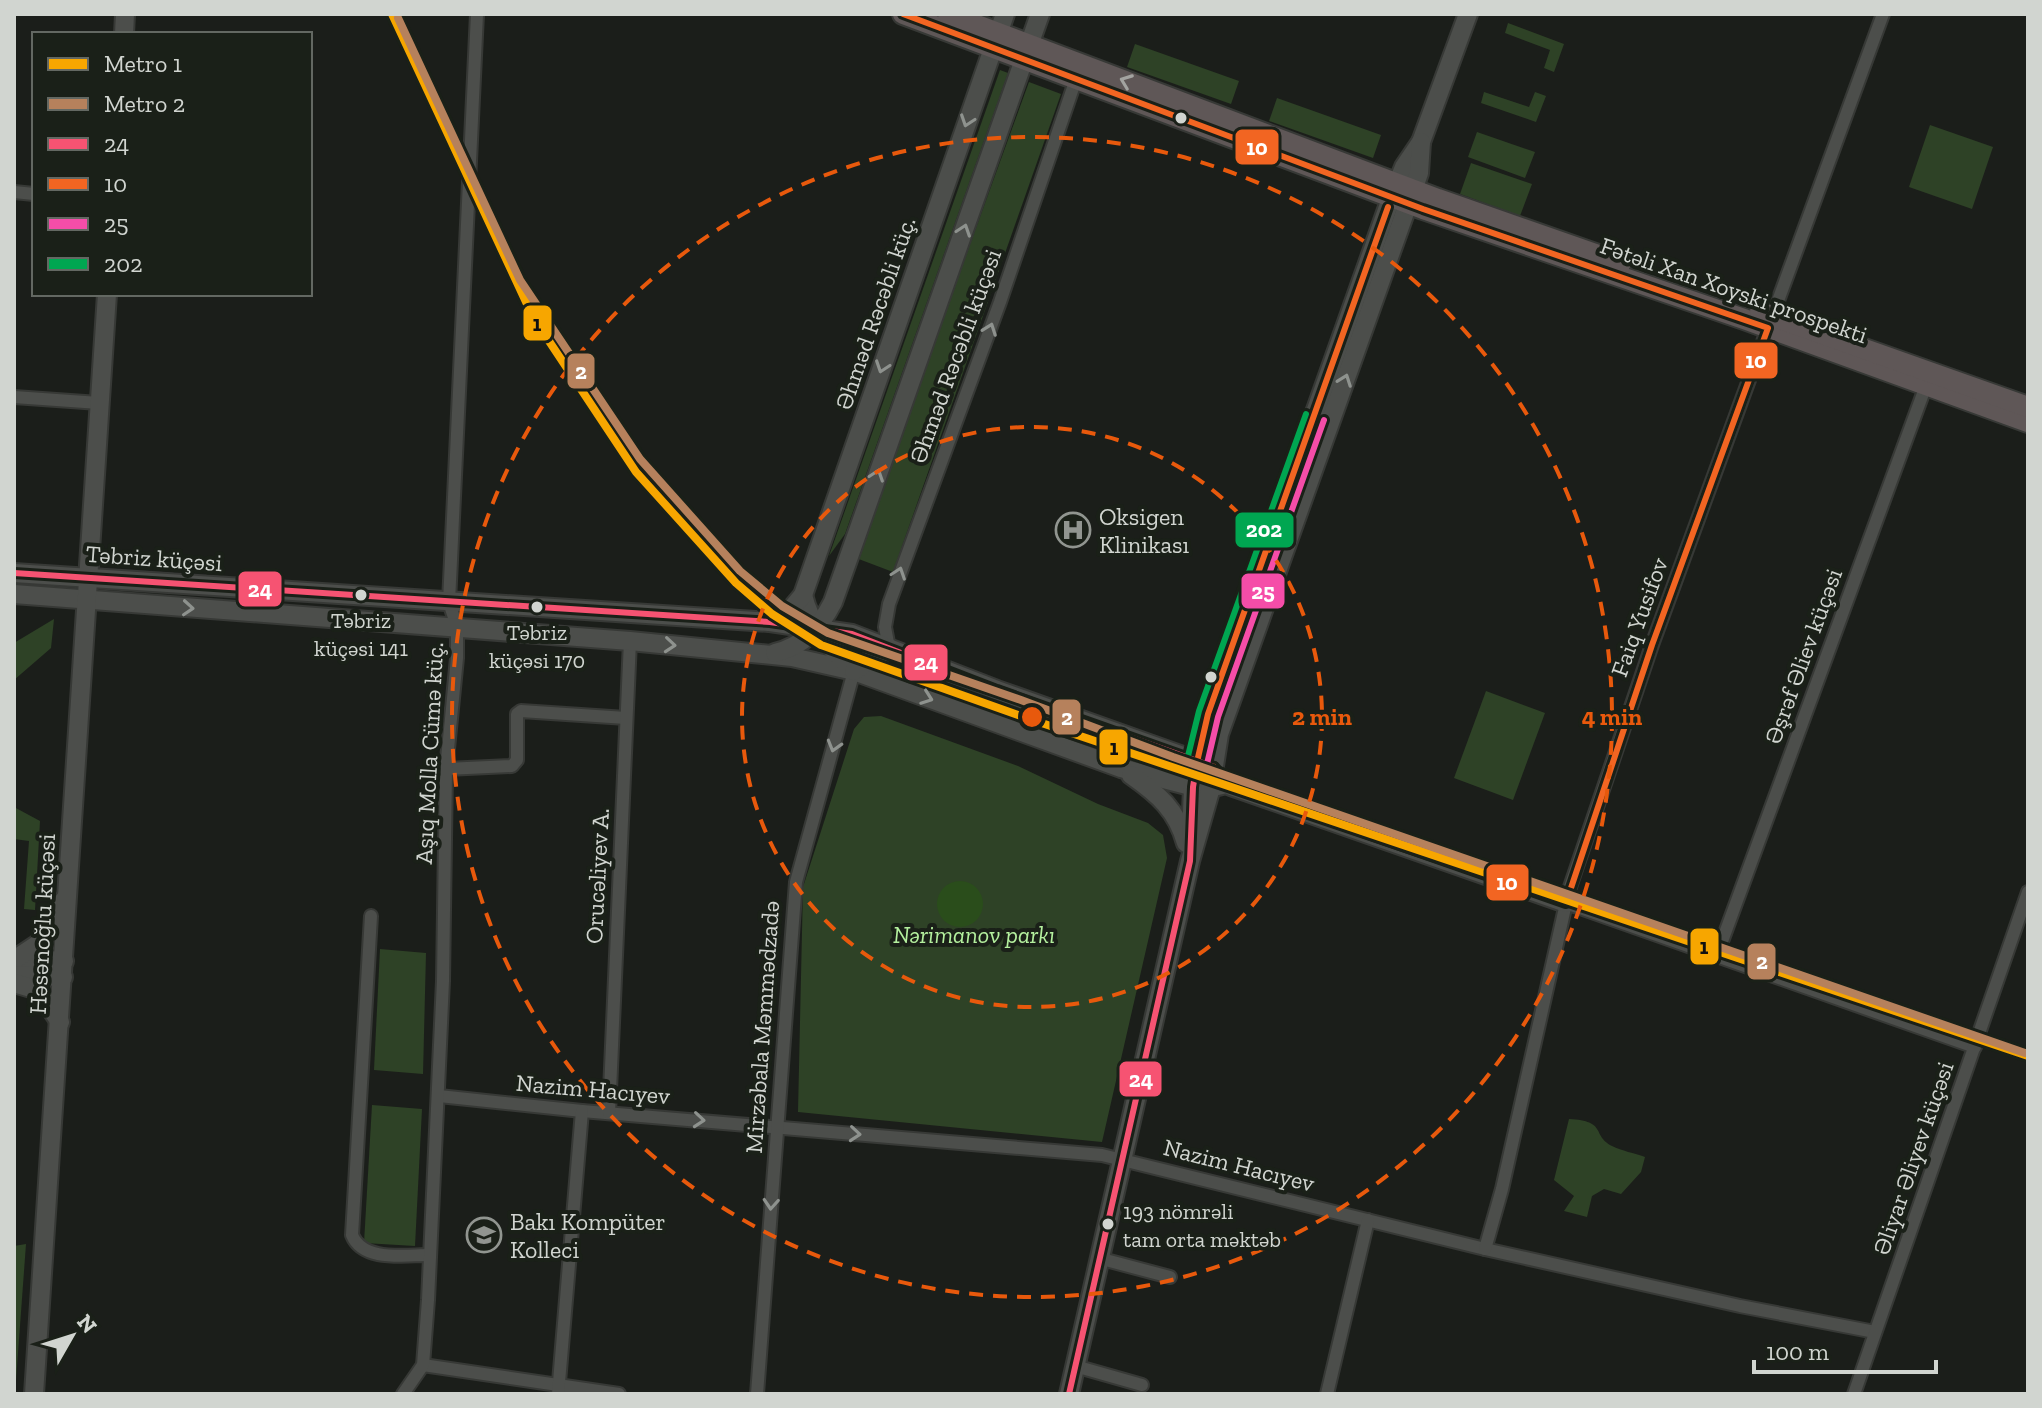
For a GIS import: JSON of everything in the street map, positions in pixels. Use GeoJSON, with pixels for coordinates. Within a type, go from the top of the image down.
{"type":"FeatureCollection","features":[{"type":"Feature","properties":{"kind":"main road"},"geometry":{"type":"LineString","coordinates":[[903,14],[970,39],[1000,28]]}},
{"type":"Feature","properties":{"kind":"main road"},"geometry":{"type":"LineString","coordinates":[[948,14],[1000,28],[1024,59]]}},
{"type":"Feature","properties":{"kind":"main road"},"geometry":{"type":"LineString","coordinates":[[769,654],[796,646],[817,628],[833,602],[1040,14]]}},
{"type":"Feature","properties":{"kind":"main road"},"geometry":{"type":"LineString","coordinates":[[1069,1394],[1190,861],[1205,764],[1208,714],[1401,197],[1419,173],[1421,142],[1468,14]]}},
{"type":"Feature","properties":{"kind":"main road","name":"Əhməd Rəcəbli küç."},"geometry":{"type":"LineString","coordinates":[[803,595],[1000,28]]}},
{"type":"Feature","properties":{"kind":"main road","name":"Fətəli Xan Xoyski prospekti"},"geometry":{"type":"LineString","coordinates":[[1024,59],[1056,54],[1401,197]]}},
{"type":"Feature","properties":{"kind":"main road","name":"Fətəli Xan Xoyski prospekti"},"geometry":{"type":"LineString","coordinates":[[1024,59],[1401,197],[1928,379],[2028,422]]}},
{"type":"Feature","properties":{"kind":"main road"},"geometry":{"type":"LineString","coordinates":[[1205,764],[1219,734],[1401,197]]}},
{"type":"Feature","properties":{"kind":"main road"},"geometry":{"type":"LineString","coordinates":[[88,578],[107,296]]}},
{"type":"Feature","properties":{"kind":"main road","name":"Fətəli Xan Xoyski prospekti"},"geometry":{"type":"LineString","coordinates":[[1928,379],[2028,407]]}},
{"type":"Feature","properties":{"kind":"main road","name":"Təbriz küçəsi"},"geometry":{"type":"LineString","coordinates":[[14,573],[770,622],[852,634]]}},
{"type":"Feature","properties":{"kind":"main road","name":"Həsənoğlu küçəsi"},"geometry":{"type":"LineString","coordinates":[[34,1394],[88,578]]}},
{"type":"Feature","properties":{"kind":"main road","name":"Təbriz küçəsi"},"geometry":{"type":"LineString","coordinates":[[14,594],[630,641],[809,660],[854,671],[1121,768],[1201,789]]}},
{"type":"Feature","properties":{"kind":"main road"},"geometry":{"type":"LineString","coordinates":[[770,622],[793,608],[803,595],[817,628],[854,671],[889,648]]}},
{"type":"Feature","properties":{"kind":"main road"},"geometry":{"type":"LineString","coordinates":[[833,602],[838,619],[852,634],[1205,764]]}},
{"type":"Feature","properties":{"kind":"main road"},"geometry":{"type":"LineString","coordinates":[[1038,739],[1059,733],[1061,723],[1048,708]]}},
{"type":"Feature","properties":{"kind":"main road"},"geometry":{"type":"LineString","coordinates":[[1121,768],[1159,795],[1171,808],[1181,825],[1190,861]]}},
{"type":"Feature","properties":{"kind":"main road"},"geometry":{"type":"LineString","coordinates":[[1231,786],[1566,903]]}},
{"type":"Feature","properties":{"kind":"main road"},"geometry":{"type":"LineString","coordinates":[[15,964],[38,944],[67,894]]}},
{"type":"Feature","properties":{"kind":"main road"},"geometry":{"type":"LineString","coordinates":[[15,964],[63,969]]}},
{"type":"Feature","properties":{"kind":"main road"},"geometry":{"type":"LineString","coordinates":[[14,983],[38,990],[60,1022]]}},
{"type":"Feature","properties":{"kind":"street","name":"Aşıq Molla Cümə küç."},"geometry":{"type":"LineString","coordinates":[[423,1365],[439,1096],[446,769],[457,658],[457,627],[449,602],[477,14]]}},
{"type":"Feature","properties":{"kind":"street","name":"Faiq Yusifov"},"geometry":{"type":"LineString","coordinates":[[1485,1249],[1502,1189],[1566,903],[1652,645],[1883,14]]}},
{"type":"Feature","properties":{"kind":"street","name":"Əhməd Rəcəbli küçəsi"},"geometry":{"type":"LineString","coordinates":[[889,648],[885,627],[889,604],[1000,302],[1076,79]]}},
{"type":"Feature","properties":{"kind":"street","name":"Əşrəf Əliev küçəsi"},"geometry":{"type":"LineString","coordinates":[[1717,955],[1928,379]]}},
{"type":"Feature","properties":{"kind":"street"},"geometry":{"type":"LineString","coordinates":[[14,397],[99,403]]}},
{"type":"Feature","properties":{"kind":"street","name":"Orucəliyev A."},"geometry":{"type":"LineString","coordinates":[[609,1113],[630,641]]}},
{"type":"Feature","properties":{"kind":"street","name":"Mirzəbala Məmmədzadə"},"geometry":{"type":"LineString","coordinates":[[757,1394],[796,882],[854,671]]}},
{"type":"Feature","properties":{"kind":"street"},"geometry":{"type":"LineString","coordinates":[[446,769],[512,766],[517,760],[517,714],[521,711],[626,718]]}},
{"type":"Feature","properties":{"kind":"street"},"geometry":{"type":"LineString","coordinates":[[1205,764],[1231,786]]}},
{"type":"Feature","properties":{"kind":"street"},"geometry":{"type":"LineString","coordinates":[[1201,789],[1231,786]]}},
{"type":"Feature","properties":{"kind":"street","name":"Əliyar Əliyev küçəsi"},"geometry":{"type":"LineString","coordinates":[[1854,1394],[2028,892]]}},
{"type":"Feature","properties":{"kind":"street"},"geometry":{"type":"LineString","coordinates":[[1566,903],[1975,1047]]}},
{"type":"Feature","properties":{"kind":"street"},"geometry":{"type":"LineString","coordinates":[[371,916],[352,1235],[363,1251],[429,1255]]}},
{"type":"Feature","properties":{"kind":"street","name":"Nazim Hacıyev"},"geometry":{"type":"LineString","coordinates":[[439,1096],[1124,1159],[1485,1249],[1740,1306],[1875,1332]]}},
{"type":"Feature","properties":{"kind":"street"},"geometry":{"type":"LineString","coordinates":[[558,1389],[582,1111]]}},
{"type":"Feature","properties":{"kind":"street"},"geometry":{"type":"LineString","coordinates":[[1327,1394],[1368,1220]]}},
{"type":"Feature","properties":{"kind":"street"},"geometry":{"type":"LineString","coordinates":[[1102,1259],[1170,1277]]}},
{"type":"Feature","properties":{"kind":"street"},"geometry":{"type":"LineString","coordinates":[[403,1394],[423,1365],[558,1389],[619,1394]]}},
{"type":"Feature","properties":{"kind":"street"},"geometry":{"type":"LineString","coordinates":[[1075,1366],[1142,1385]]}},
{"type":"Feature","properties":{"kind":"green space"},"geometry":{"type":"Polygon","coordinates":[[[1508,23],[1564,44],[1554,72],[1544,68],[1550,50],[1505,33],[1508,23]]]}},
{"type":"Feature","properties":{"kind":"green space"},"geometry":{"type":"Polygon","coordinates":[[[1135,44],[1239,81],[1231,104],[1127,67],[1135,44]]]}},
{"type":"Feature","properties":{"kind":"green space"},"geometry":{"type":"Polygon","coordinates":[[[1000,70],[1008,73],[845,534],[829,556],[1000,70]]]}},
{"type":"Feature","properties":{"kind":"green space"},"geometry":{"type":"Polygon","coordinates":[[[1029,82],[1061,94],[893,572],[856,558],[1029,82]]]}},
{"type":"Feature","properties":{"kind":"green space"},"geometry":{"type":"Polygon","coordinates":[[[1484,92],[1529,107],[1535,92],[1546,96],[1536,122],[1481,103],[1484,92]]]}},
{"type":"Feature","properties":{"kind":"green space"},"geometry":{"type":"Polygon","coordinates":[[[1277,98],[1381,135],[1373,158],[1269,121],[1277,98]]]}},
{"type":"Feature","properties":{"kind":"green space"},"geometry":{"type":"Polygon","coordinates":[[[1930,125],[1993,147],[1972,209],[1909,187],[1930,125]]]}},
{"type":"Feature","properties":{"kind":"green space"},"geometry":{"type":"Polygon","coordinates":[[[1477,132],[1535,152],[1525,178],[1468,157],[1477,132]]]}},
{"type":"Feature","properties":{"kind":"green space"},"geometry":{"type":"Polygon","coordinates":[[[1471,163],[1532,184],[1520,216],[1460,194],[1471,163]]]}},
{"type":"Feature","properties":{"kind":"green space"},"geometry":{"type":"Polygon","coordinates":[[[54,619],[51,648],[14,680],[14,643],[54,619]]]}},
{"type":"Feature","properties":{"kind":"green space"},"geometry":{"type":"Polygon","coordinates":[[[1486,691],[1545,713],[1513,800],[1454,778],[1486,691]]]}},
{"type":"Feature","properties":{"kind":"green space","name":"Nərimanov parkı"},"geometry":{"type":"Polygon","coordinates":[[[881,716],[1018,766],[1098,804],[1148,823],[1163,835],[1167,858],[1102,1142],[798,1112],[803,887],[854,729],[864,717],[881,716]]]}},
{"type":"Feature","properties":{"kind":"green space"},"geometry":{"type":"Polygon","coordinates":[[[14,807],[40,821],[35,910],[24,909],[29,841],[14,839],[14,807]]]}},
{"type":"Feature","properties":{"kind":"green space"},"geometry":{"type":"Polygon","coordinates":[[[380,949],[426,953],[423,1074],[374,1070],[380,949]]]}},
{"type":"Feature","properties":{"kind":"green space"},"geometry":{"type":"Polygon","coordinates":[[[372,1105],[422,1109],[415,1246],[364,1243],[372,1105]]]}},
{"type":"Feature","properties":{"kind":"green space"},"geometry":{"type":"Polygon","coordinates":[[[1569,1119],[1589,1123],[1612,1146],[1645,1157],[1641,1172],[1621,1194],[1604,1189],[1592,1196],[1587,1217],[1564,1211],[1574,1196],[1554,1180],[1569,1119]]]}},
{"type":"Feature","properties":{"kind":"green space"},"geometry":{"type":"Polygon","coordinates":[[[26,1244],[15,1394],[14,1394],[14,1246],[26,1244]]]}},
{"type":"Feature","properties":{"kind":"shaded area"},"geometry":{"type":"Polygon","coordinates":[[[960,881],[977,887],[983,904],[977,921],[960,927],[943,921],[937,904],[943,887],[960,881]]]}},
{"type":"Feature","properties":{"kind":"metro line","name":"1"},"geometry":{"type":"LineString","coordinates":[[392,14],[533,317],[636,472],[736,583],[772,614],[821,645],[1018,715],[2028,1056]]}},
{"type":"Feature","properties":{"kind":"metro line","name":"2"},"geometry":{"type":"LineString","coordinates":[[398,18],[520,280],[640,459],[740,571],[782,606],[828,633],[1173,757],[2025,1053]]}},
{"type":"Feature","properties":{"kind":"transit line","name":"10"},"geometry":{"type":"LineString","coordinates":[[903,14],[1423,209],[1768,328],[1652,645],[1566,903],[1231,786],[1214,767]]}},
{"type":"Feature","properties":{"kind":"transit line","name":"10"},"geometry":{"type":"LineString","coordinates":[[1197,762],[1208,714],[1388,207]]}},
{"type":"Feature","properties":{"kind":"transit line","name":"202"},"geometry":{"type":"LineString","coordinates":[[1187,760],[1199,711],[1306,414]]}},
{"type":"Feature","properties":{"kind":"transit line","name":"25"},"geometry":{"type":"LineString","coordinates":[[1207,764],[1218,717],[1324,420]]}},
{"type":"Feature","properties":{"kind":"transit line","name":"24"},"geometry":{"type":"LineString","coordinates":[[14,573],[770,622],[852,634],[997,690],[1214,767]]}},
{"type":"Feature","properties":{"kind":"transit line","name":"24"},"geometry":{"type":"LineString","coordinates":[[1069,1394],[1190,861],[1197,762]]}},
{"type":"Feature","properties":{"kind":"place","name":"Oksigen Klinikası"},"geometry":{"type":"Point","coordinates":[1073,530]}},
{"type":"Feature","properties":{"kind":"place","name":"Təbriz küçəsi 141"},"geometry":{"type":"Point","coordinates":[361,595]}},
{"type":"Feature","properties":{"kind":"place","name":"Təbriz küçəsi 170"},"geometry":{"type":"Point","coordinates":[537,607]}},
{"type":"Feature","properties":{"kind":"place","name":"193 nömrəli tam orta məktəb"},"geometry":{"type":"Point","coordinates":[1108,1224]}},
{"type":"Feature","properties":{"kind":"place","name":"Bakı Kompüter Kolleci"},"geometry":{"type":"Point","coordinates":[484,1235]}}]}
